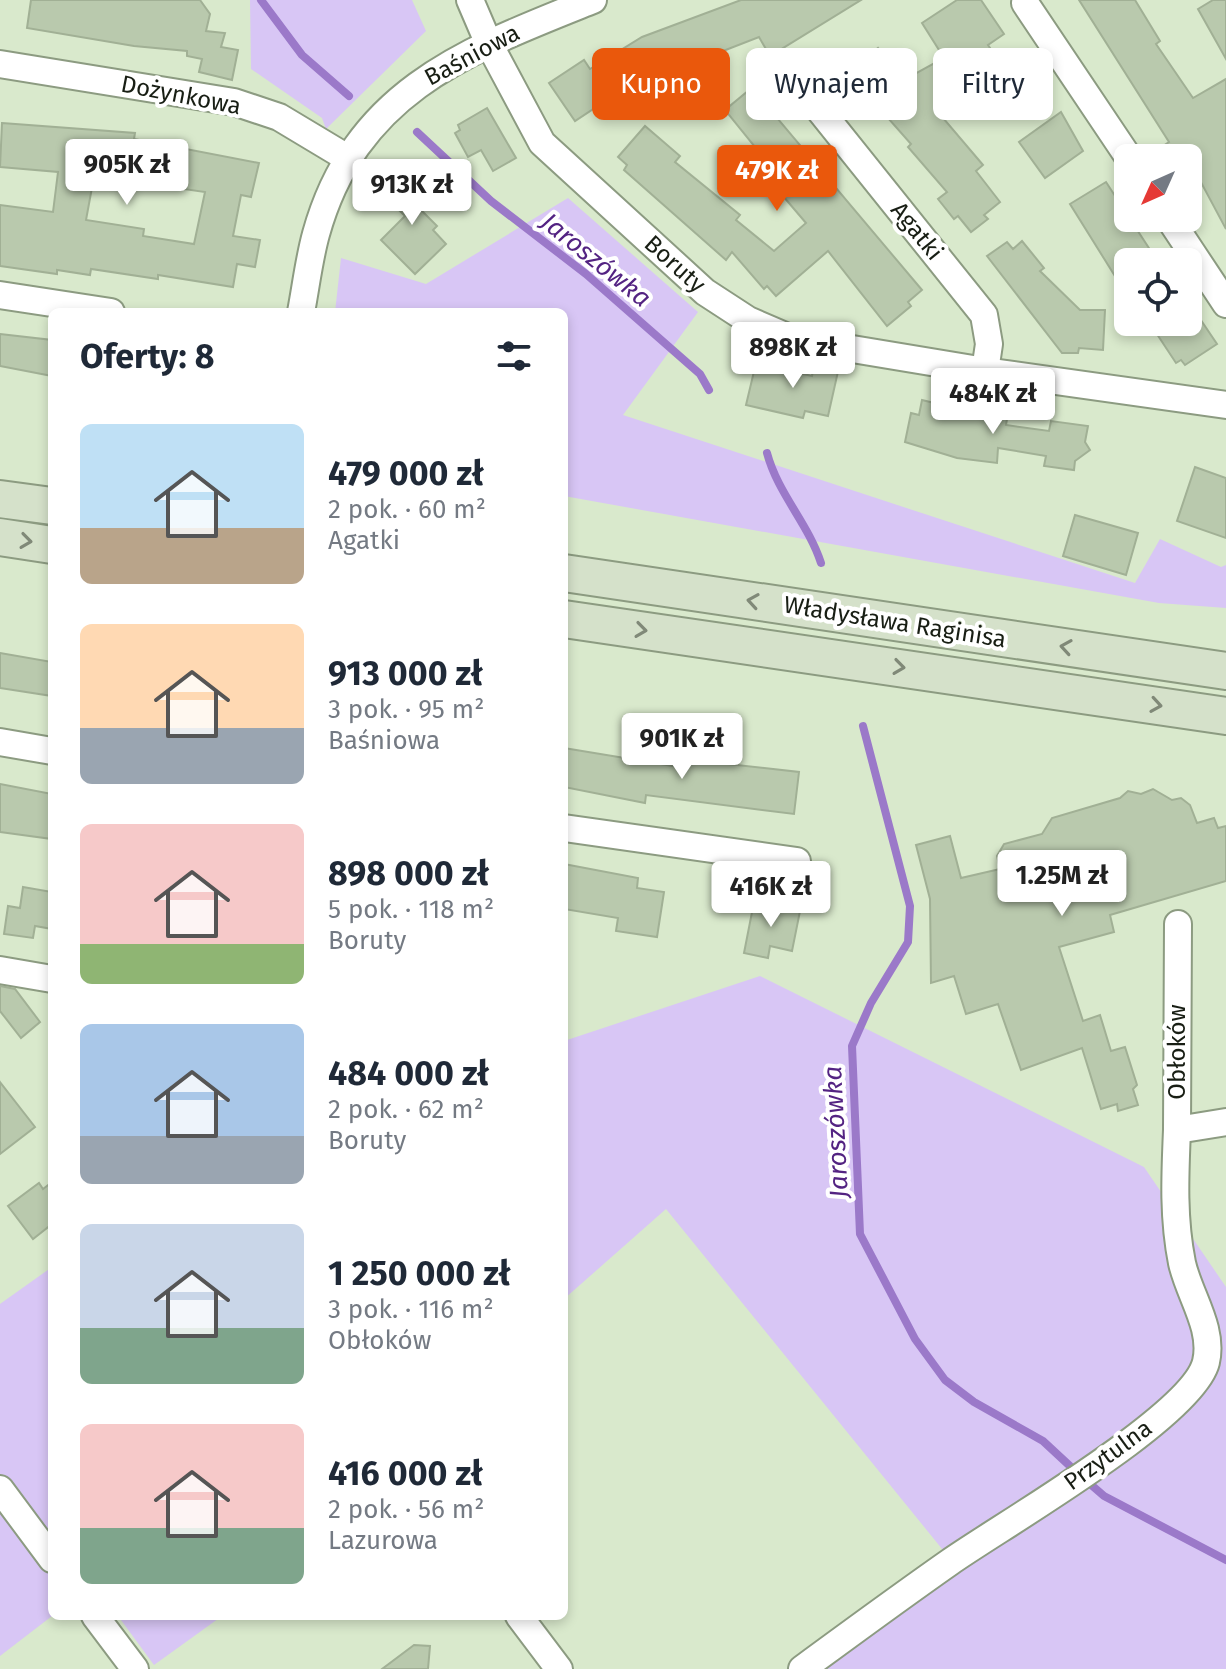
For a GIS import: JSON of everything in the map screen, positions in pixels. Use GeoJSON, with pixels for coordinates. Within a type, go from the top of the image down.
{"type":"FeatureCollection","features":[{"type":"Feature","properties":{"kind":"main road"},"geometry":{"type":"LineString","coordinates":[[0,499],[48,505]]}},
{"type":"Feature","properties":{"kind":"main road"},"geometry":{"type":"LineString","coordinates":[[0,537],[48,544]]}},
{"type":"Feature","properties":{"kind":"main road","name":"Władysława Raginisa"},"geometry":{"type":"LineString","coordinates":[[568,574],[1226,671]]}},
{"type":"Feature","properties":{"kind":"main road","name":"Władysława Raginisa"},"geometry":{"type":"LineString","coordinates":[[568,620],[1226,716]]}},
{"type":"Feature","properties":{"kind":"street","name":"Boruty"},"geometry":{"type":"LineString","coordinates":[[470,0],[488,42],[542,143],[705,292],[748,320],[792,339],[985,371],[1226,405]]}},
{"type":"Feature","properties":{"kind":"street","name":"Baśniowa"},"geometry":{"type":"LineString","coordinates":[[302,308],[316,234],[333,188],[349,159],[383,114],[407,91],[444,65],[488,42],[593,0]]}},
{"type":"Feature","properties":{"kind":"street"},"geometry":{"type":"LineString","coordinates":[[1025,3],[1120,144]]}},
{"type":"Feature","properties":{"kind":"street","name":"Dożynkowa"},"geometry":{"type":"LineString","coordinates":[[0,64],[234,102],[279,117],[349,159]]}},
{"type":"Feature","properties":{"kind":"street","name":"Agatki"},"geometry":{"type":"LineString","coordinates":[[828,120],[984,315],[989,344],[985,371]]}},
{"type":"Feature","properties":{"kind":"street"},"geometry":{"type":"LineString","coordinates":[[1178,232],[1226,304]]}},
{"type":"Feature","properties":{"kind":"street"},"geometry":{"type":"LineString","coordinates":[[0,295],[85,308]]}},
{"type":"Feature","properties":{"kind":"street"},"geometry":{"type":"LineString","coordinates":[[0,742],[48,750]]}},
{"type":"Feature","properties":{"kind":"street"},"geometry":{"type":"LineString","coordinates":[[568,829],[797,861]]}},
{"type":"Feature","properties":{"kind":"street","name":"Obłoków"},"geometry":{"type":"LineString","coordinates":[[1178,924],[1177,1130],[1226,1122]]}},
{"type":"Feature","properties":{"kind":"street"},"geometry":{"type":"LineString","coordinates":[[0,970],[48,978]]}},
{"type":"Feature","properties":{"kind":"street","name":"Przytulna"},"geometry":{"type":"LineString","coordinates":[[802,1669],[951,1561],[1073,1482],[1176,1406],[1198,1380],[1206,1363],[1206,1336],[1183,1266],[1174,1207],[1177,1130]]}},
{"type":"Feature","properties":{"kind":"street"},"geometry":{"type":"LineString","coordinates":[[0,1489],[48,1554]]}},
{"type":"Feature","properties":{"kind":"street"},"geometry":{"type":"LineString","coordinates":[[98,1620],[135,1669]]}},
{"type":"Feature","properties":{"kind":"street"},"geometry":{"type":"LineString","coordinates":[[522,1620],[559,1669]]}},
{"type":"Feature","properties":{"kind":"shaded area"},"geometry":{"type":"Polygon","coordinates":[[[250,0],[412,0],[426,31],[326,129],[322,118],[251,69],[250,0]]]}},
{"type":"Feature","properties":{"kind":"shaded area"},"geometry":{"type":"Polygon","coordinates":[[[568,198],[698,312],[623,415],[1135,583],[1160,539],[1221,567],[1226,565],[1226,608],[1159,603],[568,497],[568,308],[335,308],[341,258],[426,284],[568,198]]]}},
{"type":"Feature","properties":{"kind":"shaded area"},"geometry":{"type":"Polygon","coordinates":[[[760,976],[1144,1167],[1226,1287],[1226,1669],[802,1669],[951,1560],[666,1209],[568,1295],[568,1040],[760,976]]]}},
{"type":"Feature","properties":{"kind":"shaded area"},"geometry":{"type":"Polygon","coordinates":[[[48,1270],[48,1619],[0,1656],[0,1304],[48,1270]]]}},
{"type":"Feature","properties":{"kind":"shaded area"},"geometry":{"type":"Polygon","coordinates":[[[121,1620],[216,1620],[154,1665],[121,1620]]]}},
{"type":"Feature","properties":{"kind":"building"},"geometry":{"type":"Polygon","coordinates":[[[31,0],[200,0],[210,14],[206,31],[225,33],[221,47],[238,50],[232,80],[199,72],[202,59],[187,56],[187,51],[134,46],[27,28],[31,0]]]}},
{"type":"Feature","properties":{"kind":"building"},"geometry":{"type":"Polygon","coordinates":[[[741,0],[861,0],[783,48],[765,48],[759,37],[730,48],[624,48],[642,37],[741,0]]]}},
{"type":"Feature","properties":{"kind":"building"},"geometry":{"type":"Polygon","coordinates":[[[957,0],[981,0],[1004,34],[988,45],[990,48],[938,48],[922,23],[957,0]]]}},
{"type":"Feature","properties":{"kind":"building"},"geometry":{"type":"Polygon","coordinates":[[[1079,0],[1135,0],[1160,41],[1156,44],[1193,98],[1226,79],[1226,229],[1202,184],[1202,144],[1166,144],[1169,142],[1079,0]]]}},
{"type":"Feature","properties":{"kind":"building"},"geometry":{"type":"Polygon","coordinates":[[[1213,0],[1226,0],[1226,59],[1198,9],[1213,0]]]}},
{"type":"Feature","properties":{"kind":"building"},"geometry":{"type":"Polygon","coordinates":[[[584,60],[590,69],[592,110],[575,121],[549,83],[584,60]]]}},
{"type":"Feature","properties":{"kind":"building"},"geometry":{"type":"Polygon","coordinates":[[[933,64],[933,120],[945,120],[983,165],[976,171],[1000,202],[984,215],[988,219],[971,232],[958,216],[954,219],[938,199],[947,192],[908,147],[911,144],[890,120],[917,120],[917,73],[933,64]]]}},
{"type":"Feature","properties":{"kind":"building"},"geometry":{"type":"Polygon","coordinates":[[[746,93],[746,120],[779,120],[922,290],[908,302],[911,306],[887,326],[828,251],[776,296],[767,286],[764,289],[732,252],[726,260],[624,170],[627,165],[618,157],[645,126],[680,156],[675,162],[740,215],[736,220],[774,251],[806,223],[760,169],[768,163],[730,116],[730,106],[746,93]]]}},
{"type":"Feature","properties":{"kind":"building"},"geometry":{"type":"Polygon","coordinates":[[[487,108],[516,158],[493,171],[481,150],[468,157],[455,133],[460,130],[458,125],[487,108]]]}},
{"type":"Feature","properties":{"kind":"building"},"geometry":{"type":"Polygon","coordinates":[[[1061,112],[1083,151],[1045,178],[1019,142],[1061,112]]]}},
{"type":"Feature","properties":{"kind":"building"},"geometry":{"type":"Polygon","coordinates":[[[2,123],[135,133],[134,139],[259,163],[251,197],[241,195],[233,236],[260,240],[255,267],[237,264],[233,287],[158,275],[158,279],[91,269],[90,275],[57,270],[57,274],[0,266],[0,205],[53,212],[58,172],[0,167],[2,123]],[[109,178],[109,184],[93,182],[86,220],[144,229],[143,236],[194,244],[205,192],[109,178]]]}},
{"type":"Feature","properties":{"kind":"building"},"geometry":{"type":"Polygon","coordinates":[[[402,174],[429,202],[421,210],[437,226],[433,230],[446,244],[415,274],[381,240],[405,216],[383,194],[402,174]]]}},
{"type":"Feature","properties":{"kind":"building"},"geometry":{"type":"Polygon","coordinates":[[[1106,182],[1114,194],[1114,232],[1138,232],[1149,248],[1114,248],[1114,275],[1070,204],[1106,182]]]}},
{"type":"Feature","properties":{"kind":"building"},"geometry":{"type":"Polygon","coordinates":[[[1022,241],[1044,268],[1040,271],[1080,310],[1105,310],[1103,350],[1079,348],[1078,353],[1062,353],[987,256],[1007,242],[1013,249],[1022,241]]]}},
{"type":"Feature","properties":{"kind":"building"},"geometry":{"type":"Polygon","coordinates":[[[1202,322],[1217,344],[1185,365],[1181,360],[1176,363],[1158,336],[1202,336],[1202,322]]]}},
{"type":"Feature","properties":{"kind":"building"},"geometry":{"type":"Polygon","coordinates":[[[0,334],[48,340],[48,375],[0,366],[0,334]]]}},
{"type":"Feature","properties":{"kind":"building"},"geometry":{"type":"Polygon","coordinates":[[[815,361],[839,367],[828,416],[805,411],[803,418],[746,405],[756,363],[812,376],[815,361]]]}},
{"type":"Feature","properties":{"kind":"building"},"geometry":{"type":"Polygon","coordinates":[[[922,400],[963,410],[964,407],[1008,413],[1006,425],[1049,431],[1051,421],[1088,426],[1085,442],[1090,450],[1075,461],[1074,470],[1044,466],[1046,456],[998,448],[997,463],[957,458],[905,442],[911,413],[919,415],[922,400]]]}},
{"type":"Feature","properties":{"kind":"building"},"geometry":{"type":"Polygon","coordinates":[[[1195,467],[1226,478],[1226,538],[1177,521],[1195,467]]]}},
{"type":"Feature","properties":{"kind":"building"},"geometry":{"type":"Polygon","coordinates":[[[1075,515],[1138,533],[1126,575],[1063,556],[1075,515]]]}},
{"type":"Feature","properties":{"kind":"building"},"geometry":{"type":"Polygon","coordinates":[[[0,653],[48,661],[48,695],[0,688],[0,653]]]}},
{"type":"Feature","properties":{"kind":"building"},"geometry":{"type":"Polygon","coordinates":[[[568,749],[673,766],[674,758],[799,772],[794,814],[646,795],[645,803],[568,788],[568,749]]]}},
{"type":"Feature","properties":{"kind":"building"},"geometry":{"type":"Polygon","coordinates":[[[0,784],[48,793],[48,838],[0,832],[0,784]]]}},
{"type":"Feature","properties":{"kind":"building"},"geometry":{"type":"Polygon","coordinates":[[[1153,789],[1172,800],[1181,798],[1190,805],[1197,823],[1214,818],[1218,828],[1226,826],[1226,881],[1110,915],[1114,932],[1059,947],[1083,1021],[1100,1015],[1111,1051],[1125,1047],[1137,1085],[1133,1089],[1138,1105],[1118,1111],[1117,1104],[1101,1109],[1082,1048],[1021,1070],[998,1004],[966,1014],[954,976],[931,983],[930,899],[916,845],[950,836],[961,878],[1000,869],[997,856],[1004,844],[1042,834],[1052,818],[1120,798],[1128,791],[1141,794],[1153,789]]]}},
{"type":"Feature","properties":{"kind":"building"},"geometry":{"type":"Polygon","coordinates":[[[568,865],[638,878],[637,888],[664,892],[657,937],[616,931],[618,918],[568,910],[568,865]]]}},
{"type":"Feature","properties":{"kind":"building"},"geometry":{"type":"Polygon","coordinates":[[[23,887],[48,891],[48,928],[35,926],[33,938],[4,934],[8,906],[20,908],[23,887]]]}},
{"type":"Feature","properties":{"kind":"building"},"geometry":{"type":"Polygon","coordinates":[[[754,902],[800,911],[792,951],[770,946],[768,958],[744,953],[754,902]]]}},
{"type":"Feature","properties":{"kind":"building"},"geometry":{"type":"Polygon","coordinates":[[[0,986],[15,989],[40,1022],[21,1038],[0,1011],[0,986]]]}},
{"type":"Feature","properties":{"kind":"building"},"geometry":{"type":"Polygon","coordinates":[[[0,1082],[35,1127],[0,1154],[0,1082]]]}},
{"type":"Feature","properties":{"kind":"building"},"geometry":{"type":"Polygon","coordinates":[[[39,1183],[43,1189],[48,1185],[48,1227],[33,1239],[8,1206],[39,1183]]]}},
{"type":"Feature","properties":{"kind":"building"},"geometry":{"type":"Polygon","coordinates":[[[414,1645],[430,1646],[428,1669],[382,1669],[414,1645]]]}},
{"type":"Feature","properties":{"kind":"waterway","name":"Jaroszówka"},"geometry":{"type":"LineString","coordinates":[[261,0],[302,55],[349,96]]}},
{"type":"Feature","properties":{"kind":"waterway","name":"Jaroszówka"},"geometry":{"type":"LineString","coordinates":[[417,132],[491,201],[586,274],[700,374],[709,390]]}},
{"type":"Feature","properties":{"kind":"waterway"},"geometry":{"type":"LineString","coordinates":[[767,453],[778,482],[809,535],[821,563]]}},
{"type":"Feature","properties":{"kind":"waterway","name":"Jaroszówka"},"geometry":{"type":"LineString","coordinates":[[863,726],[910,906],[908,942],[871,1003],[852,1046],[860,1234],[915,1339],[945,1380],[974,1402],[1043,1441],[1071,1467]]}},
{"type":"Feature","properties":{"kind":"waterway","name":"Jaroszówka"},"geometry":{"type":"LineString","coordinates":[[1089,1483],[1104,1496],[1226,1560]]}}]}
